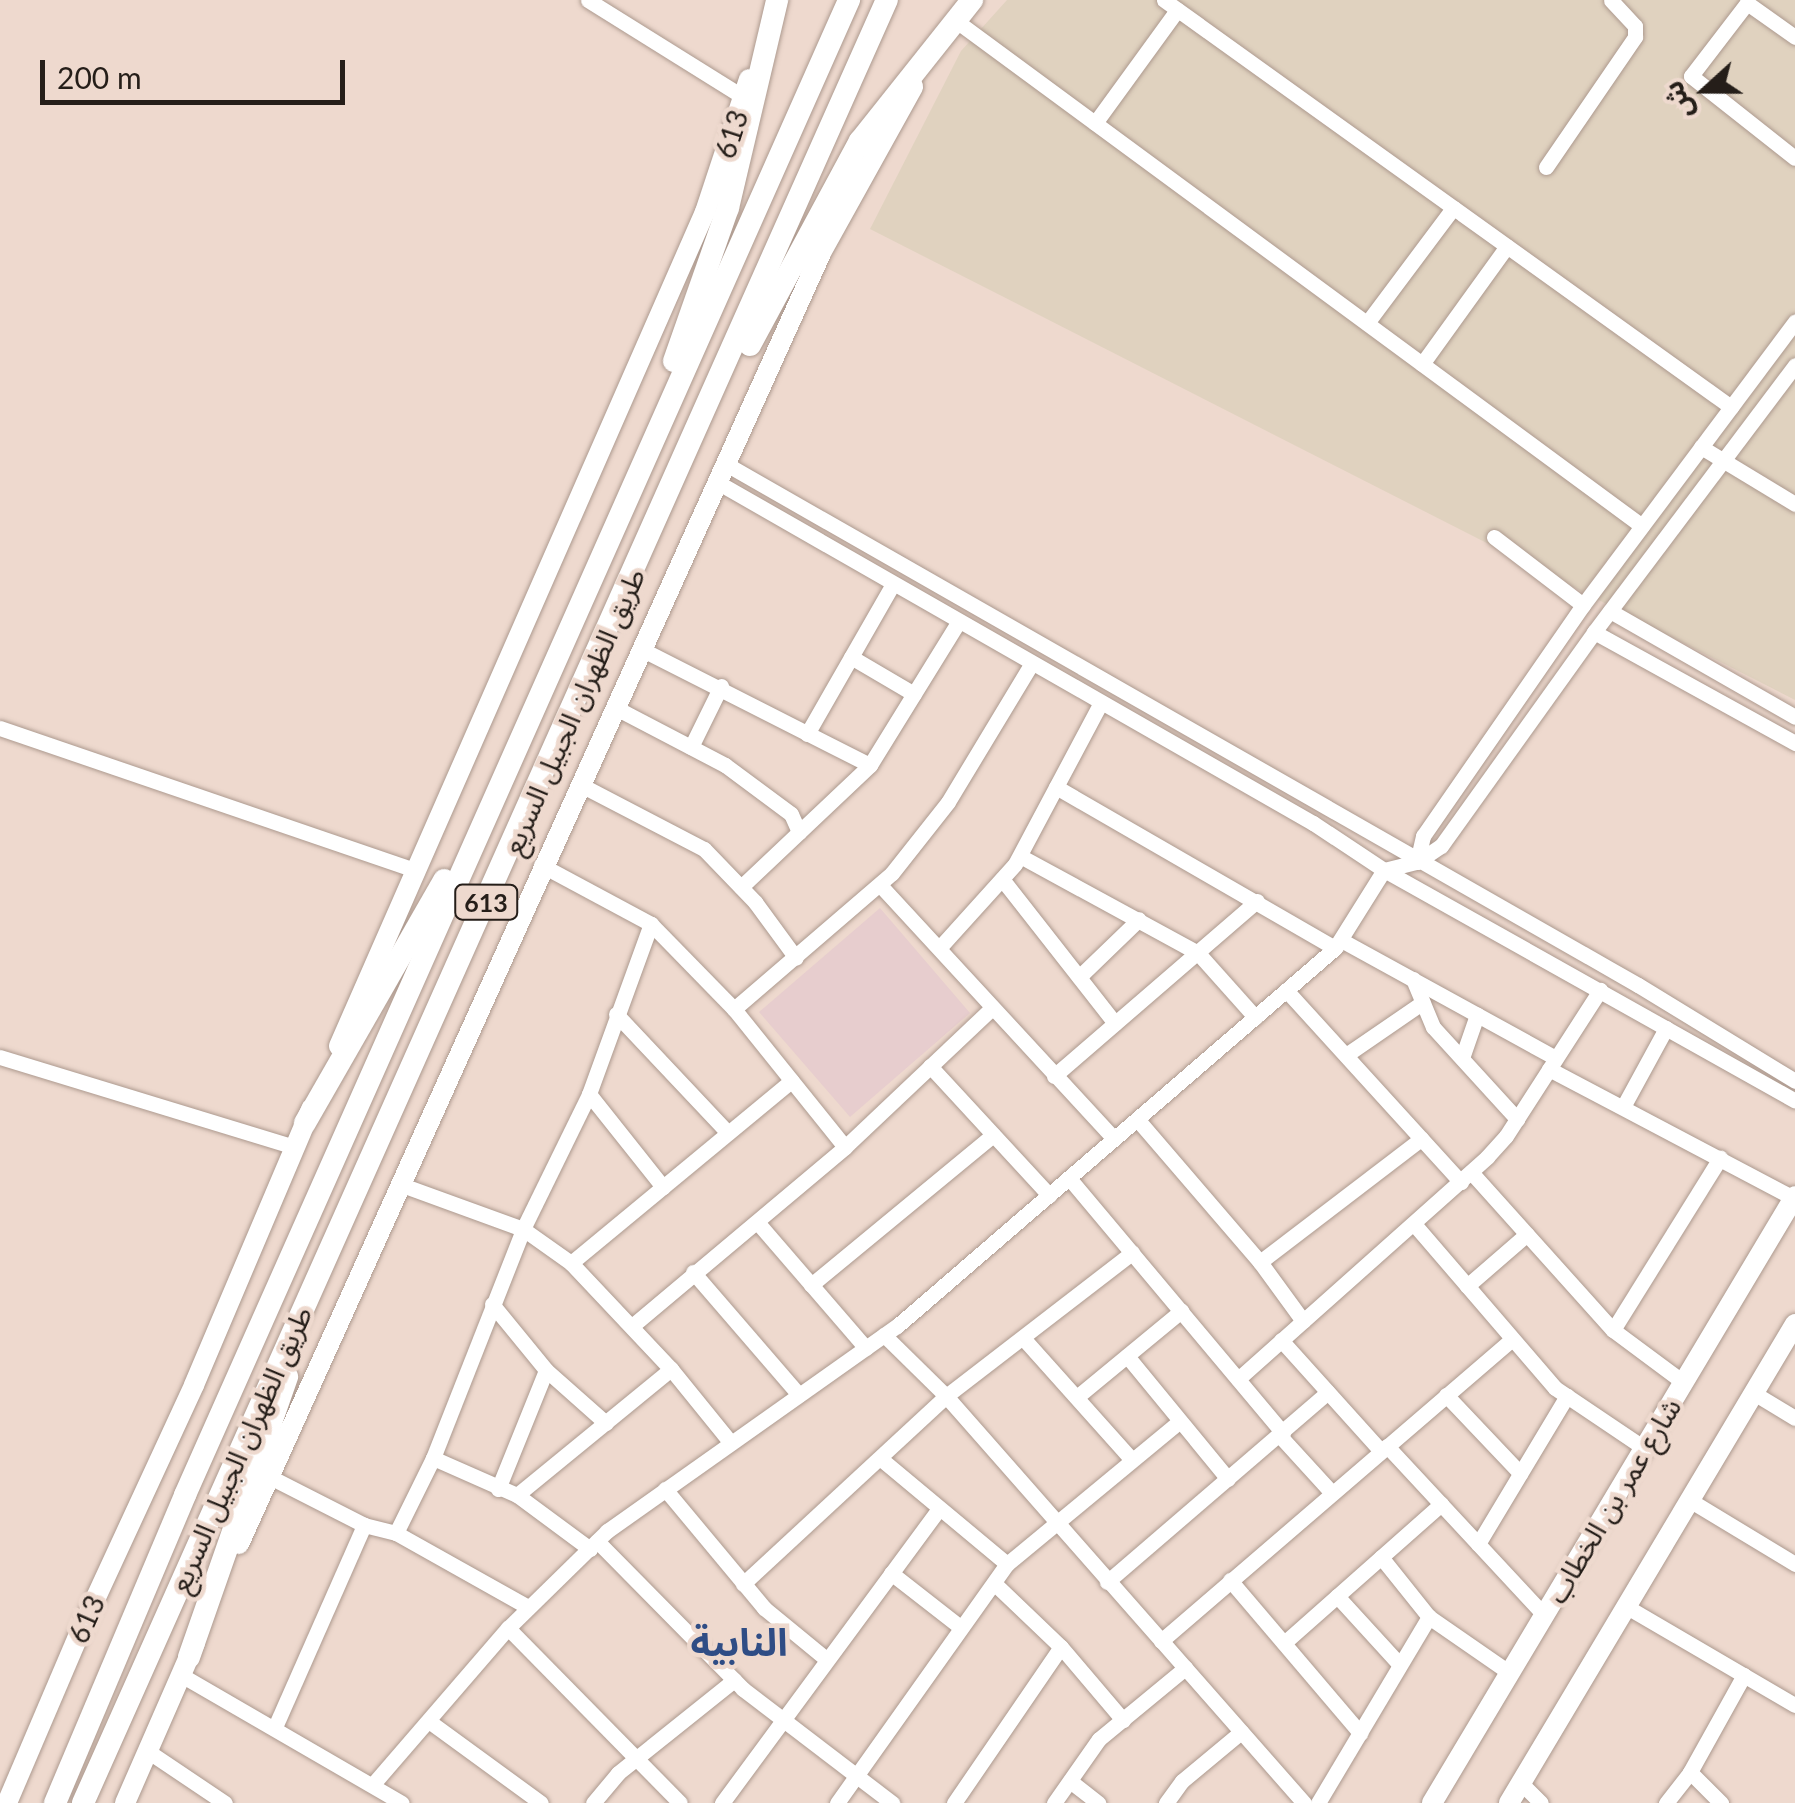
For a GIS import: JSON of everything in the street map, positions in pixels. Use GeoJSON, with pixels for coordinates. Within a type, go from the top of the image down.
{"type":"FeatureCollection","features":[{"type":"Feature","properties":{"kind":"highway"},"geometry":{"type":"LineString","coordinates":[[642,462],[703,269],[728,208],[774,0]]}},
{"type":"Feature","properties":{"kind":"highway","name":"طريق الظهران الجبيل السريع"},"geometry":{"type":"LineString","coordinates":[[54,1803],[185,1495],[849,0]]}},
{"type":"Feature","properties":{"kind":"highway","name":"طريق الظهران الجبيل السريع"},"geometry":{"type":"LineString","coordinates":[[84,1803],[648,544],[886,0]]}},
{"type":"Feature","properties":{"kind":"highway"},"geometry":{"type":"LineString","coordinates":[[648,544],[860,141],[974,0]]}},
{"type":"Feature","properties":{"kind":"highway"},"geometry":{"type":"LineString","coordinates":[[305,1123],[506,773]]}},
{"type":"Feature","properties":{"kind":"highway"},"geometry":{"type":"LineString","coordinates":[[185,1666],[341,1226]]}},
{"type":"Feature","properties":{"kind":"main road","name":"613"},"geometry":{"type":"LineString","coordinates":[[8,1803],[705,212],[774,0]]}},
{"type":"Feature","properties":{"kind":"main road"},"geometry":{"type":"LineString","coordinates":[[125,1803],[541,864],[847,203],[890,123],[974,0]]}},
{"type":"Feature","properties":{"kind":"main road","name":"شارع عمر بن الخطاب"},"geometry":{"type":"LineString","coordinates":[[1432,1803],[1795,1197]]}},
{"type":"Feature","properties":{"kind":"main road"},"geometry":{"type":"LineString","coordinates":[[1509,1803],[1531,1796],[1627,1607],[1795,1324]]}},
{"type":"Feature","properties":{"kind":"street"},"geometry":{"type":"LineString","coordinates":[[588,0],[743,97]]}},
{"type":"Feature","properties":{"kind":"street"},"geometry":{"type":"LineString","coordinates":[[1546,167],[1635,37],[1634,26],[1611,0]]}},
{"type":"Feature","properties":{"kind":"street"},"geometry":{"type":"LineString","coordinates":[[1795,37],[1747,3],[1690,76],[1795,158]]}},
{"type":"Feature","properties":{"kind":"street"},"geometry":{"type":"LineString","coordinates":[[1095,123],[1170,5],[1731,407]]}},
{"type":"Feature","properties":{"kind":"street"},"geometry":{"type":"LineString","coordinates":[[958,23],[1642,526]]}},
{"type":"Feature","properties":{"kind":"street"},"geometry":{"type":"LineString","coordinates":[[1366,323],[1453,208]]}},
{"type":"Feature","properties":{"kind":"street"},"geometry":{"type":"LineString","coordinates":[[1422,364],[1507,246]]}},
{"type":"Feature","properties":{"kind":"street"},"geometry":{"type":"LineString","coordinates":[[1417,862],[1423,836],[1583,606],[1794,324]]}},
{"type":"Feature","properties":{"kind":"street"},"geometry":{"type":"LineString","coordinates":[[374,1784],[508,1628],[594,1545],[884,1335],[1338,944],[1384,870],[1417,862],[1441,846],[1610,610],[1795,365]]}},
{"type":"Feature","properties":{"kind":"street"},"geometry":{"type":"LineString","coordinates":[[1701,447],[1795,504]]}},
{"type":"Feature","properties":{"kind":"street"},"geometry":{"type":"LineString","coordinates":[[721,473],[864,545],[1638,985],[1795,1082]]}},
{"type":"Feature","properties":{"kind":"street"},"geometry":{"type":"LineString","coordinates":[[721,473],[893,584],[1312,823],[1384,870],[1795,1101]]}},
{"type":"Feature","properties":{"kind":"street"},"geometry":{"type":"LineString","coordinates":[[1494,537],[1583,606]]}},
{"type":"Feature","properties":{"kind":"street"},"geometry":{"type":"LineString","coordinates":[[856,562],[864,545]]}},
{"type":"Feature","properties":{"kind":"street"},"geometry":{"type":"LineString","coordinates":[[807,734],[893,584]]}},
{"type":"Feature","properties":{"kind":"street"},"geometry":{"type":"LineString","coordinates":[[1610,610],[1795,717]]}},
{"type":"Feature","properties":{"kind":"street"},"geometry":{"type":"LineString","coordinates":[[742,887],[870,765],[959,621]]}},
{"type":"Feature","properties":{"kind":"street"},"geometry":{"type":"LineString","coordinates":[[1594,632],[1795,742]]}},
{"type":"Feature","properties":{"kind":"street"},"geometry":{"type":"LineString","coordinates":[[643,650],[721,686],[870,765]]}},
{"type":"Feature","properties":{"kind":"street"},"geometry":{"type":"LineString","coordinates":[[852,657],[914,694]]}},
{"type":"Feature","properties":{"kind":"street"},"geometry":{"type":"LineString","coordinates":[[734,1009],[880,884],[948,802],[1032,663]]}},
{"type":"Feature","properties":{"kind":"street"},"geometry":{"type":"LineString","coordinates":[[691,747],[721,686]]}},
{"type":"Feature","properties":{"kind":"street"},"geometry":{"type":"LineString","coordinates":[[941,946],[1020,856],[1101,702]]}},
{"type":"Feature","properties":{"kind":"street"},"geometry":{"type":"LineString","coordinates":[[616,708],[725,765],[791,814],[800,832]]}},
{"type":"Feature","properties":{"kind":"street"},"geometry":{"type":"LineString","coordinates":[[0,728],[417,872]]}},
{"type":"Feature","properties":{"kind":"street"},"geometry":{"type":"LineString","coordinates":[[580,784],[704,849],[742,887],[796,958]]}},
{"type":"Feature","properties":{"kind":"street"},"geometry":{"type":"LineString","coordinates":[[1056,786],[1257,901],[1477,1015],[1622,1107],[1795,1197]]}},
{"type":"Feature","properties":{"kind":"street"},"geometry":{"type":"LineString","coordinates":[[1020,856],[1198,953],[1255,1017]]}},
{"type":"Feature","properties":{"kind":"street"},"geometry":{"type":"LineString","coordinates":[[541,864],[651,924],[734,1009],[844,1147]]}},
{"type":"Feature","properties":{"kind":"street"},"geometry":{"type":"LineString","coordinates":[[1002,878],[1115,1024]]}},
{"type":"Feature","properties":{"kind":"street"},"geometry":{"type":"LineString","coordinates":[[880,884],[941,946],[992,1008],[1114,1139]]}},
{"type":"Feature","properties":{"kind":"street"},"geometry":{"type":"LineString","coordinates":[[1054,1076],[1257,901]]}},
{"type":"Feature","properties":{"kind":"street"},"geometry":{"type":"LineString","coordinates":[[1079,977],[1139,918]]}},
{"type":"Feature","properties":{"kind":"street"},"geometry":{"type":"LineString","coordinates":[[396,1534],[432,1458],[523,1230],[590,1094],[651,924]]}},
{"type":"Feature","properties":{"kind":"street"},"geometry":{"type":"LineString","coordinates":[[1413,980],[1433,1027],[1518,1119]]}},
{"type":"Feature","properties":{"kind":"street"},"geometry":{"type":"LineString","coordinates":[[1286,990],[1421,1138],[1527,1234],[1614,1330],[1683,1382]]}},
{"type":"Feature","properties":{"kind":"street"},"geometry":{"type":"LineString","coordinates":[[1238,1379],[1466,1177],[1518,1119],[1600,990]]}},
{"type":"Feature","properties":{"kind":"street"},"geometry":{"type":"LineString","coordinates":[[1346,1056],[1423,1002]]}},
{"type":"Feature","properties":{"kind":"street"},"geometry":{"type":"LineString","coordinates":[[632,1326],[758,1223],[992,1008]]}},
{"type":"Feature","properties":{"kind":"street"},"geometry":{"type":"LineString","coordinates":[[616,1014],[728,1133]]}},
{"type":"Feature","properties":{"kind":"street"},"geometry":{"type":"LineString","coordinates":[[1462,1058],[1477,1015]]}},
{"type":"Feature","properties":{"kind":"street"},"geometry":{"type":"LineString","coordinates":[[1622,1107],[1666,1028]]}},
{"type":"Feature","properties":{"kind":"street"},"geometry":{"type":"LineString","coordinates":[[0,1057],[294,1147]]}},
{"type":"Feature","properties":{"kind":"street"},"geometry":{"type":"LineString","coordinates":[[930,1066],[1049,1195]]}},
{"type":"Feature","properties":{"kind":"street"},"geometry":{"type":"LineString","coordinates":[[571,1263],[791,1080]]}},
{"type":"Feature","properties":{"kind":"street"},"geometry":{"type":"LineString","coordinates":[[590,1094],[662,1187]]}},
{"type":"Feature","properties":{"kind":"street"},"geometry":{"type":"LineString","coordinates":[[1137,1119],[1260,1262],[1304,1321]]}},
{"type":"Feature","properties":{"kind":"street"},"geometry":{"type":"LineString","coordinates":[[811,1285],[993,1134]]}},
{"type":"Feature","properties":{"kind":"street"},"geometry":{"type":"LineString","coordinates":[[1260,1262],[1421,1138]]}},
{"type":"Feature","properties":{"kind":"street"},"geometry":{"type":"LineString","coordinates":[[1614,1330],[1720,1158]]}},
{"type":"Feature","properties":{"kind":"street"},"geometry":{"type":"LineString","coordinates":[[1069,1178],[1332,1494]]}},
{"type":"Feature","properties":{"kind":"street"},"geometry":{"type":"LineString","coordinates":[[402,1185],[523,1230],[571,1263],[632,1326],[731,1443]]}},
{"type":"Feature","properties":{"kind":"street"},"geometry":{"type":"LineString","coordinates":[[758,1223],[866,1348]]}},
{"type":"Feature","properties":{"kind":"street"},"geometry":{"type":"LineString","coordinates":[[1414,1224],[1512,1339],[1567,1396],[1644,1448]]}},
{"type":"Feature","properties":{"kind":"street"},"geometry":{"type":"LineString","coordinates":[[1467,1286],[1527,1234]]}},
{"type":"Feature","properties":{"kind":"street"},"geometry":{"type":"LineString","coordinates":[[743,1584],[946,1396],[1132,1254]]}},
{"type":"Feature","properties":{"kind":"street"},"geometry":{"type":"LineString","coordinates":[[694,1272],[799,1395]]}},
{"type":"Feature","properties":{"kind":"street"},"geometry":{"type":"LineString","coordinates":[[492,1304],[546,1370],[606,1423]]}},
{"type":"Feature","properties":{"kind":"street"},"geometry":{"type":"LineString","coordinates":[[1078,1396],[1181,1311]]}},
{"type":"Feature","properties":{"kind":"street"},"geometry":{"type":"LineString","coordinates":[[884,1335],[946,1396],[1056,1526],[1304,1803]]}},
{"type":"Feature","properties":{"kind":"street"},"geometry":{"type":"LineString","coordinates":[[1022,1338],[1131,1459]]}},
{"type":"Feature","properties":{"kind":"street"},"geometry":{"type":"LineString","coordinates":[[1161,1642],[1512,1339]]}},
{"type":"Feature","properties":{"kind":"street"},"geometry":{"type":"LineString","coordinates":[[1281,1340],[1544,1615]]}},
{"type":"Feature","properties":{"kind":"street"},"geometry":{"type":"LineString","coordinates":[[1127,1356],[1228,1480]]}},
{"type":"Feature","properties":{"kind":"street"},"geometry":{"type":"LineString","coordinates":[[498,1488],[546,1370]]}},
{"type":"Feature","properties":{"kind":"street"},"geometry":{"type":"LineString","coordinates":[[518,1494],[671,1370]]}},
{"type":"Feature","properties":{"kind":"street"},"geometry":{"type":"LineString","coordinates":[[1107,1582],[1328,1392]]}},
{"type":"Feature","properties":{"kind":"street"},"geometry":{"type":"LineString","coordinates":[[1752,1392],[1795,1418]]}},
{"type":"Feature","properties":{"kind":"street"},"geometry":{"type":"LineString","coordinates":[[1446,1395],[1520,1473]]}},
{"type":"Feature","properties":{"kind":"street"},"geometry":{"type":"LineString","coordinates":[[1478,1544],[1567,1396]]}},
{"type":"Feature","properties":{"kind":"street"},"geometry":{"type":"LineString","coordinates":[[838,1803],[1007,1564],[1180,1421]]}},
{"type":"Feature","properties":{"kind":"street"},"geometry":{"type":"LineString","coordinates":[[432,1458],[518,1494],[594,1545],[734,1680],[855,1778],[892,1803]]}},
{"type":"Feature","properties":{"kind":"street"},"geometry":{"type":"LineString","coordinates":[[881,1458],[1007,1564]]}},
{"type":"Feature","properties":{"kind":"street"},"geometry":{"type":"LineString","coordinates":[[268,1476],[364,1525],[396,1534],[528,1607]]}},
{"type":"Feature","properties":{"kind":"street"},"geometry":{"type":"LineString","coordinates":[[665,1490],[764,1608],[826,1659]]}},
{"type":"Feature","properties":{"kind":"street"},"geometry":{"type":"LineString","coordinates":[[1691,1501],[1795,1564]]}},
{"type":"Feature","properties":{"kind":"street"},"geometry":{"type":"LineString","coordinates":[[1284,1643],[1441,1504]]}},
{"type":"Feature","properties":{"kind":"street"},"geometry":{"type":"LineString","coordinates":[[722,1803],[939,1508]]}},
{"type":"Feature","properties":{"kind":"street"},"geometry":{"type":"LineString","coordinates":[[275,1727],[364,1525]]}},
{"type":"Feature","properties":{"kind":"street"},"geometry":{"type":"LineString","coordinates":[[1381,1557],[1429,1617],[1510,1673]]}},
{"type":"Feature","properties":{"kind":"street"},"geometry":{"type":"LineString","coordinates":[[891,1573],[960,1627]]}},
{"type":"Feature","properties":{"kind":"street"},"geometry":{"type":"LineString","coordinates":[[1230,1580],[1360,1733]]}},
{"type":"Feature","properties":{"kind":"street"},"geometry":{"type":"LineString","coordinates":[[995,1584],[1061,1647],[1122,1720]]}},
{"type":"Feature","properties":{"kind":"street"},"geometry":{"type":"LineString","coordinates":[[1337,1596],[1400,1666]]}},
{"type":"Feature","properties":{"kind":"street"},"geometry":{"type":"LineString","coordinates":[[1627,1607],[1795,1705]]}},
{"type":"Feature","properties":{"kind":"street"},"geometry":{"type":"LineString","coordinates":[[1318,1803],[1429,1617]]}},
{"type":"Feature","properties":{"kind":"street"},"geometry":{"type":"LineString","coordinates":[[508,1628],[680,1803]]}},
{"type":"Feature","properties":{"kind":"street"},"geometry":{"type":"LineString","coordinates":[[954,1803],[1061,1647]]}},
{"type":"Feature","properties":{"kind":"street"},"geometry":{"type":"LineString","coordinates":[[185,1666],[275,1727],[402,1803]]}},
{"type":"Feature","properties":{"kind":"street"},"geometry":{"type":"LineString","coordinates":[[1054,1803],[1099,1739],[1185,1668]]}},
{"type":"Feature","properties":{"kind":"street"},"geometry":{"type":"LineString","coordinates":[[1666,1803],[1690,1772],[1744,1675]]}},
{"type":"Feature","properties":{"kind":"street"},"geometry":{"type":"LineString","coordinates":[[593,1803],[635,1759],[734,1680]]}},
{"type":"Feature","properties":{"kind":"street"},"geometry":{"type":"LineString","coordinates":[[430,1722],[541,1803]]}},
{"type":"Feature","properties":{"kind":"street"},"geometry":{"type":"LineString","coordinates":[[1166,1803],[1182,1781],[1241,1732]]}},
{"type":"Feature","properties":{"kind":"street"},"geometry":{"type":"LineString","coordinates":[[146,1750],[226,1803]]}},
{"type":"Feature","properties":{"kind":"street"},"geometry":{"type":"LineString","coordinates":[[1690,1772],[1722,1803]]}},
{"type":"Feature","properties":{"kind":"street"},"geometry":{"type":"LineString","coordinates":[[1070,1781],[1098,1803]]}},
{"type":"Feature","properties":{"kind":"shaded area"},"geometry":{"type":"Polygon","coordinates":[[[1007,0],[1795,0],[1795,700],[870,229],[961,51],[1007,0]]]}},
{"type":"Feature","properties":{"kind":"shaded area"},"geometry":{"type":"Polygon","coordinates":[[[880,908],[970,1013],[850,1117],[759,1012],[880,908]]]}},
{"type":"Feature","properties":{"kind":"district","name":"النابية"},"geometry":{"type":"Point","coordinates":[739,1642]}}]}
